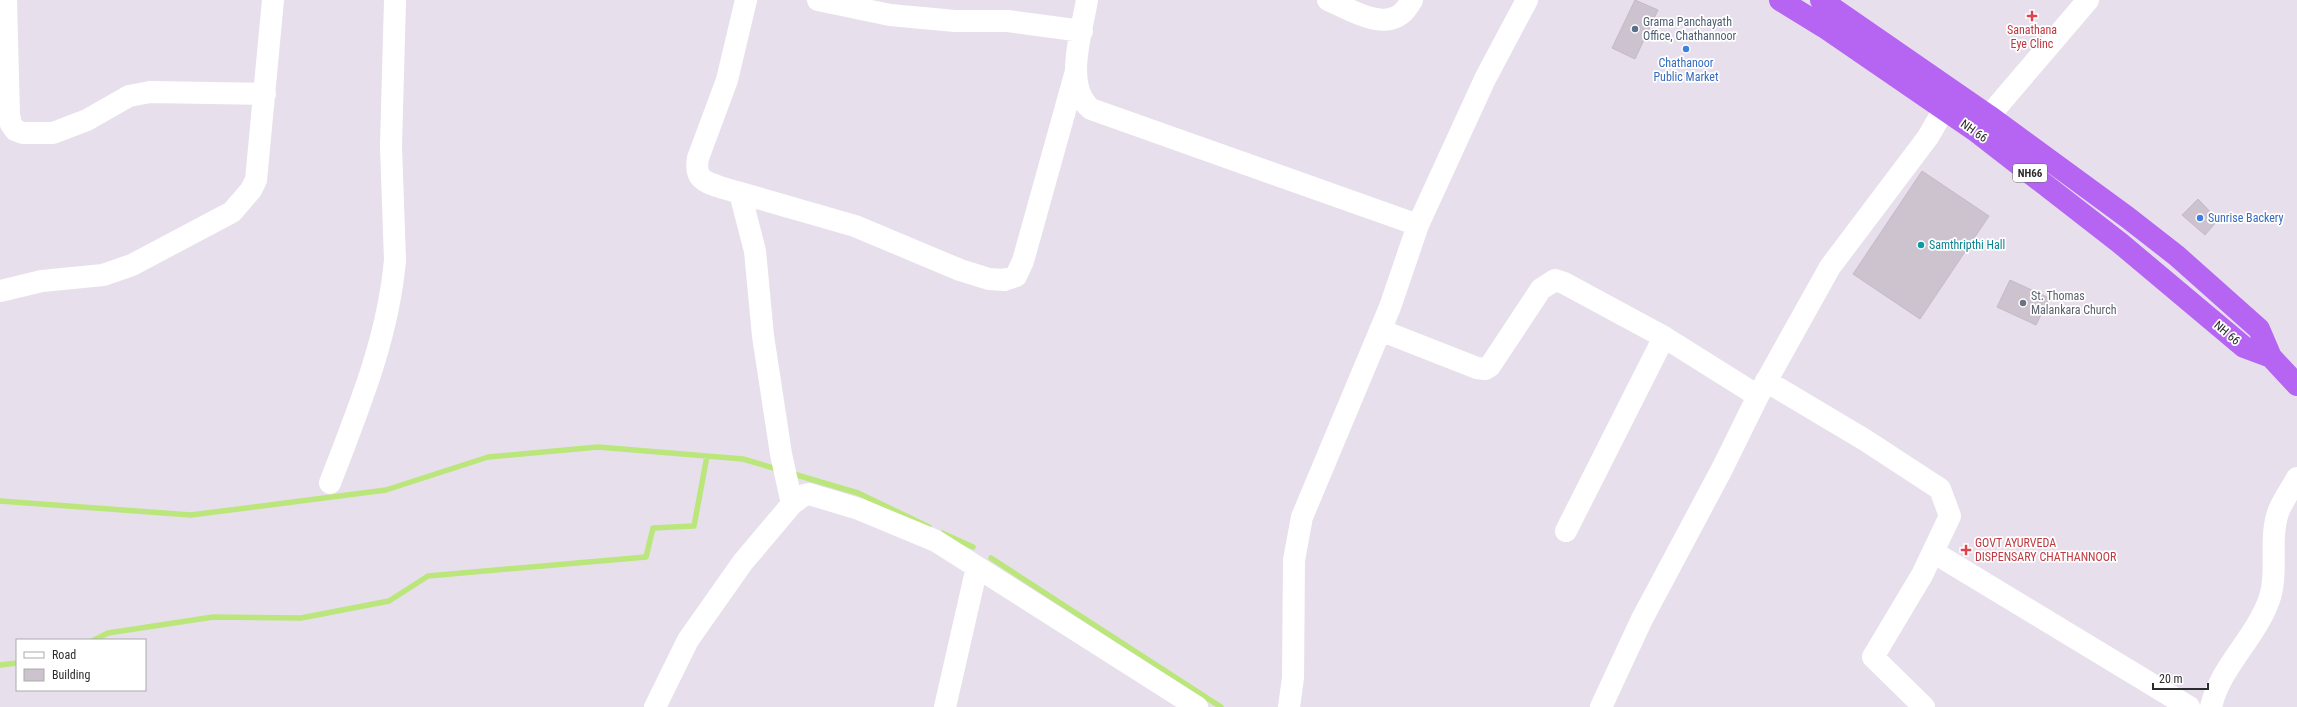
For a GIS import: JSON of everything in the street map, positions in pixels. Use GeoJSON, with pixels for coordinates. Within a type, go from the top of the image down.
{"type":"FeatureCollection","features":[{"type":"Feature","properties":{"kind":"highway","name":"NH 66"},"geometry":{"type":"LineString","coordinates":[[1780,0],[1949,101],[1989,116],[2127,217],[2177,256],[2259,329],[2271,357]]}},
{"type":"Feature","properties":{"kind":"highway","name":"NH 66"},"geometry":{"type":"LineString","coordinates":[[1821,0],[1949,101],[1978,132],[2120,243],[2244,347],[2271,357]]}},
{"type":"Feature","properties":{"kind":"highway","name":"NH66"},"geometry":{"type":"LineString","coordinates":[[2271,357],[2297,385]]}},
{"type":"Feature","properties":{"kind":"street"},"geometry":{"type":"LineString","coordinates":[[6,0],[4,37],[9,115],[11,124],[15,130],[23,133],[53,133],[87,120],[129,96],[150,92],[265,94]]}},
{"type":"Feature","properties":{"kind":"street"},"geometry":{"type":"LineString","coordinates":[[0,291],[42,281],[103,275],[132,265],[232,212],[251,190],[256,180],[273,0]]}},
{"type":"Feature","properties":{"kind":"street"},"geometry":{"type":"LineString","coordinates":[[330,483],[364,393],[386,323],[394,275],[395,260],[391,146],[395,0]]}},
{"type":"Feature","properties":{"kind":"street"},"geometry":{"type":"LineString","coordinates":[[746,0],[727,80],[698,158],[696,169],[700,177],[708,183],[855,226],[960,270],[989,279],[1004,280],[1016,276],[1023,261],[1076,71],[1087,0]]}},
{"type":"Feature","properties":{"kind":"street"},"geometry":{"type":"LineString","coordinates":[[818,0],[890,15],[955,21],[1008,20],[1082,32]]}},
{"type":"Feature","properties":{"kind":"street"},"geometry":{"type":"LineString","coordinates":[[1328,0],[1382,20],[1392,19],[1402,14],[1412,0]]}},
{"type":"Feature","properties":{"kind":"street"},"geometry":{"type":"LineString","coordinates":[[1289,707],[1293,678],[1294,560],[1302,517],[1380,330],[1418,225],[1485,79],[1527,0]]}},
{"type":"Feature","properties":{"kind":"street"},"geometry":{"type":"LineString","coordinates":[[1989,116],[2088,0]]}},
{"type":"Feature","properties":{"kind":"street"},"geometry":{"type":"LineString","coordinates":[[1076,71],[1076,83],[1082,100],[1097,112],[1418,225]]}},
{"type":"Feature","properties":{"kind":"street"},"geometry":{"type":"LineString","coordinates":[[1601,707],[1642,619],[1722,469],[1762,388],[1830,267],[1928,137],[1949,101]]}},
{"type":"Feature","properties":{"kind":"street"},"geometry":{"type":"LineString","coordinates":[[740,193],[755,251],[763,336],[781,454],[792,504]]}},
{"type":"Feature","properties":{"kind":"street"},"geometry":{"type":"LineString","coordinates":[[1380,330],[1476,368],[1485,369],[1490,366],[1541,289],[1555,280],[1564,283],[1664,337],[1865,440],[1940,489],[1950,516],[1922,575],[1873,657],[1924,707]]}},
{"type":"Feature","properties":{"kind":"street"},"geometry":{"type":"LineString","coordinates":[[1566,531],[1664,337]]}},
{"type":"Feature","properties":{"kind":"street"},"geometry":{"type":"LineString","coordinates":[[2211,707],[2224,675],[2268,601],[2272,585],[2275,534],[2279,511],[2297,478]]}},
{"type":"Feature","properties":{"kind":"street"},"geometry":{"type":"LineString","coordinates":[[655,707],[688,640],[743,562],[792,504],[804,495],[809,494],[859,509],[936,541],[1197,707]]}},
{"type":"Feature","properties":{"kind":"street"},"geometry":{"type":"LineString","coordinates":[[1933,552],[2189,707]]}},
{"type":"Feature","properties":{"kind":"street"},"geometry":{"type":"LineString","coordinates":[[945,707],[977,567]]}},
{"type":"Feature","properties":{"kind":"building","name":"Grama Panchayath Office, Chathannoor"},"geometry":{"type":"Polygon","coordinates":[[[1635,0],[1658,10],[1635,59],[1612,48],[1635,0]]]}},
{"type":"Feature","properties":{"kind":"building","name":"Samthripthi Hall"},"geometry":{"type":"Polygon","coordinates":[[[1922,171],[1989,216],[1920,319],[1853,274],[1922,171]]]}},
{"type":"Feature","properties":{"kind":"building","name":"Sunrise Backery"},"geometry":{"type":"Polygon","coordinates":[[[2198,199],[2218,220],[2205,235],[2182,215],[2198,199]]]}},
{"type":"Feature","properties":{"kind":"building","name":"St. Thomas Malankara Church"},"geometry":{"type":"Polygon","coordinates":[[[2010,280],[2049,298],[2036,325],[1997,307],[2010,280]]]}},
{"type":"Feature","properties":{"kind":"waterway"},"geometry":{"type":"LineString","coordinates":[[0,501],[191,515],[386,490],[488,457],[598,447],[743,459],[780,470]]}},
{"type":"Feature","properties":{"kind":"waterway"},"geometry":{"type":"LineString","coordinates":[[96,639],[108,633],[213,617],[301,618],[389,601],[428,576],[646,557],[653,528],[694,526],[707,456]]}},
{"type":"Feature","properties":{"kind":"waterway"},"geometry":{"type":"LineString","coordinates":[[790,473],[858,493],[929,527]]}},
{"type":"Feature","properties":{"kind":"waterway"},"geometry":{"type":"LineString","coordinates":[[942,533],[973,547]]}},
{"type":"Feature","properties":{"kind":"waterway"},"geometry":{"type":"LineString","coordinates":[[991,558],[1221,707]]}},
{"type":"Feature","properties":{"kind":"waterway"},"geometry":{"type":"LineString","coordinates":[[0,665],[16,663]]}},
{"type":"Feature","properties":{"kind":"place","name":"Sanathana Eye Clinc"},"geometry":{"type":"Point","coordinates":[2032,16]}},
{"type":"Feature","properties":{"kind":"place","name":"Grama Panchayath Office, Chathannoor"},"geometry":{"type":"Point","coordinates":[1635,29]}},
{"type":"Feature","properties":{"kind":"place","name":"Chathanoor Public Market"},"geometry":{"type":"Point","coordinates":[1686,49]}},
{"type":"Feature","properties":{"kind":"place","name":"Sunrise Backery"},"geometry":{"type":"Point","coordinates":[2200,218]}},
{"type":"Feature","properties":{"kind":"place","name":"Samthripthi Hall"},"geometry":{"type":"Point","coordinates":[1921,245]}},
{"type":"Feature","properties":{"kind":"place","name":"St. Thomas Malankara Church"},"geometry":{"type":"Point","coordinates":[2023,303]}},
{"type":"Feature","properties":{"kind":"place","name":"GOVT AYURVEDA DISPENSARY CHATHANNOOR"},"geometry":{"type":"Point","coordinates":[1966,550]}}]}
